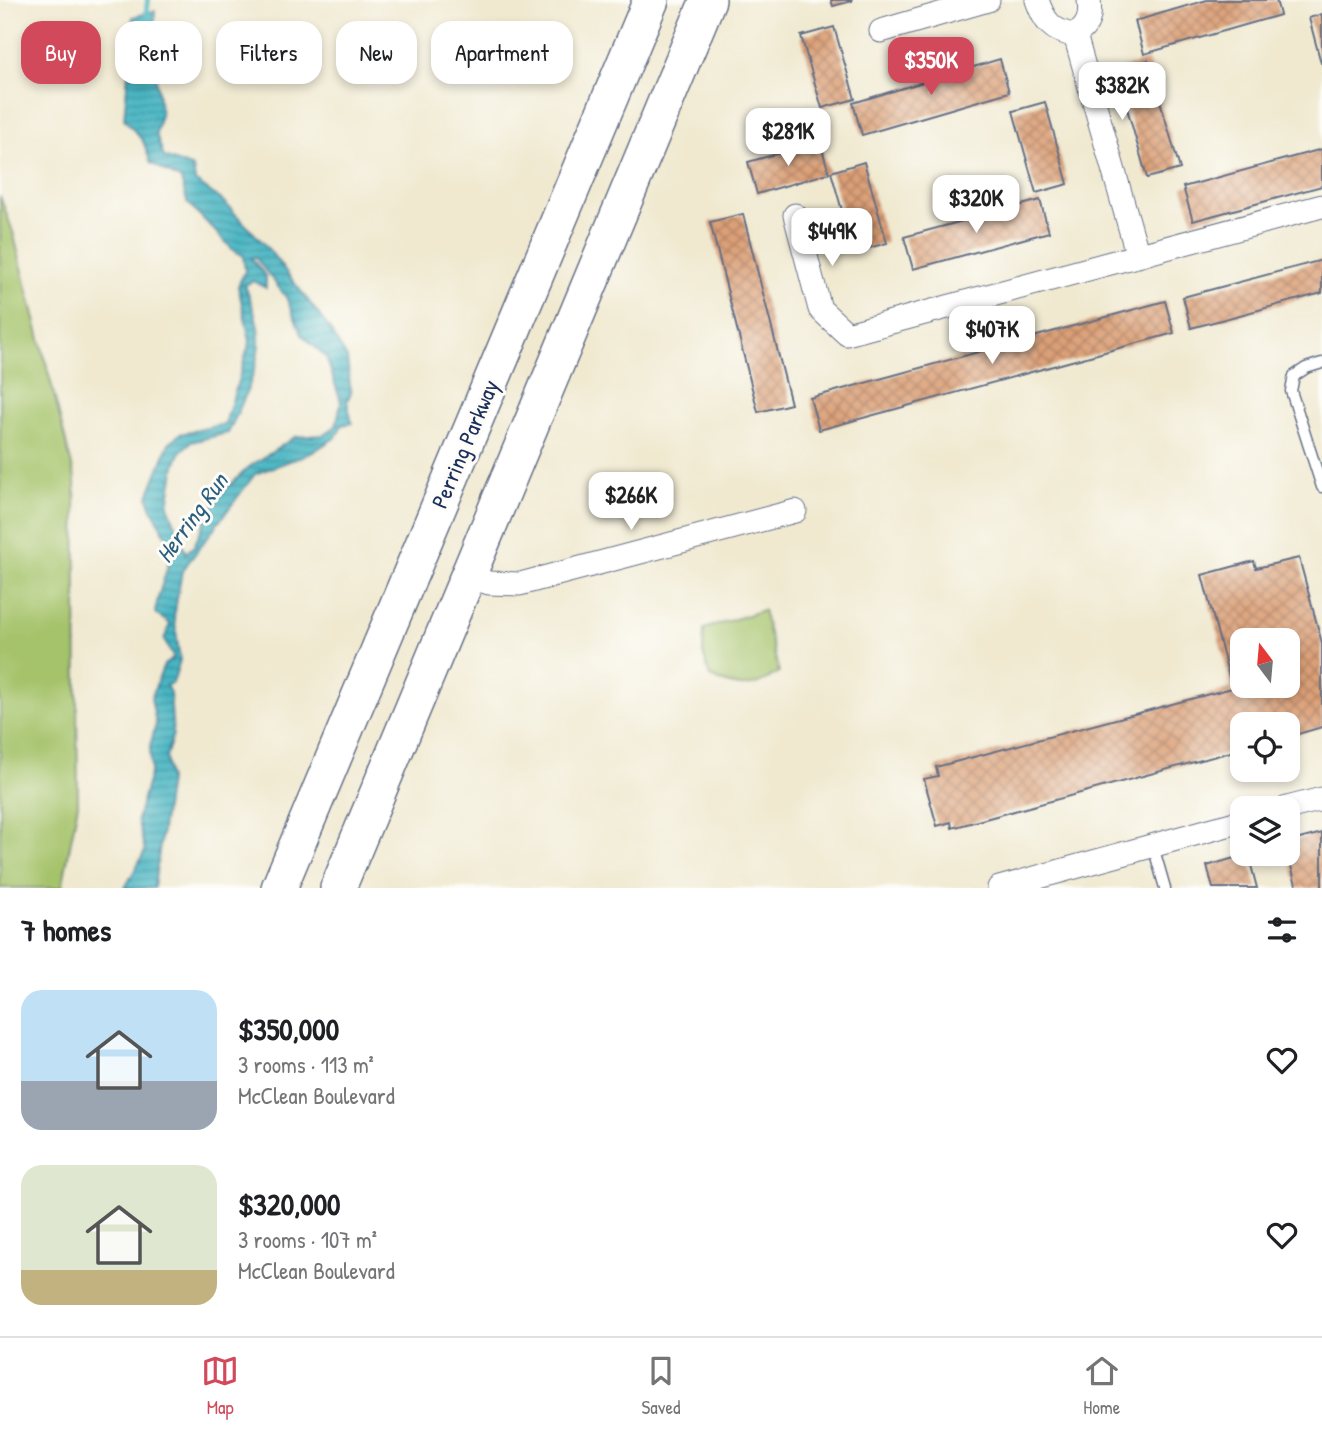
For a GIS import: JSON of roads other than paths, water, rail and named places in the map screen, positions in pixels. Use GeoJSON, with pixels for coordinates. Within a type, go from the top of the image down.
{"type":"FeatureCollection","features":[{"type":"Feature","properties":{"kind":"main road","name":"Perring Parkway"},"geometry":{"type":"LineString","coordinates":[[279,888],[651,0]]}},
{"type":"Feature","properties":{"kind":"main road"},"geometry":{"type":"LineString","coordinates":[[338,888],[708,0]]}},
{"type":"Feature","properties":{"kind":"street"},"geometry":{"type":"LineString","coordinates":[[881,31],[988,0]]}},
{"type":"Feature","properties":{"kind":"street"},"geometry":{"type":"LineString","coordinates":[[1037,0],[1051,27],[1061,33],[1075,35],[1084,29],[1090,17],[1089,0]]}},
{"type":"Feature","properties":{"kind":"street"},"geometry":{"type":"LineString","coordinates":[[1075,35],[1138,256]]}},
{"type":"Feature","properties":{"kind":"street"},"geometry":{"type":"LineString","coordinates":[[795,215],[820,309],[847,334],[1322,206]]}},
{"type":"Feature","properties":{"kind":"street"},"geometry":{"type":"LineString","coordinates":[[466,576],[489,583],[520,584],[795,511]]}},
{"type":"Feature","properties":{"kind":"street"},"geometry":{"type":"LineString","coordinates":[[1300,805],[1322,799]]}},
{"type":"Feature","properties":{"kind":"street"},"geometry":{"type":"LineString","coordinates":[[999,888],[1230,824]]}},
{"type":"Feature","properties":{"kind":"lane"},"geometry":{"type":"LineString","coordinates":[[1322,363],[1306,368],[1294,376],[1291,391],[1322,487]]}},
{"type":"Feature","properties":{"kind":"lane"},"geometry":{"type":"LineString","coordinates":[[1153,846],[1165,888]]}},
{"type":"Feature","properties":{"kind":"water","name":"Herring Run"},"geometry":{"type":"Polygon","coordinates":[[[155,11],[155,21],[133,21],[133,17],[155,11]]]}},
{"type":"Feature","properties":{"kind":"water","name":"Herring Run"},"geometry":{"type":"Polygon","coordinates":[[[127,84],[157,84],[161,113],[156,134],[164,157],[193,168],[195,181],[223,201],[266,246],[327,325],[347,358],[351,393],[347,401],[352,423],[342,425],[336,437],[311,453],[255,474],[182,571],[174,616],[180,660],[173,683],[166,685],[170,693],[173,734],[166,757],[169,780],[154,888],[125,888],[145,851],[137,819],[151,770],[150,746],[156,724],[151,698],[164,665],[174,658],[164,640],[170,624],[155,613],[168,565],[168,541],[148,496],[169,443],[180,434],[225,424],[250,341],[238,286],[245,271],[243,255],[235,252],[187,202],[181,180],[151,163],[143,141],[124,119],[127,84]],[[255,257],[251,258],[266,276],[266,288],[253,281],[245,285],[255,314],[259,337],[258,355],[248,390],[228,433],[191,442],[181,451],[175,465],[168,505],[186,553],[194,546],[207,516],[225,490],[249,467],[295,437],[323,435],[336,426],[341,402],[326,357],[302,335],[286,297],[255,257]]]}},
{"type":"Feature","properties":{"kind":"waterway","name":"Herring Run"},"geometry":{"type":"LineString","coordinates":[[146,19],[148,0]]}}]}
